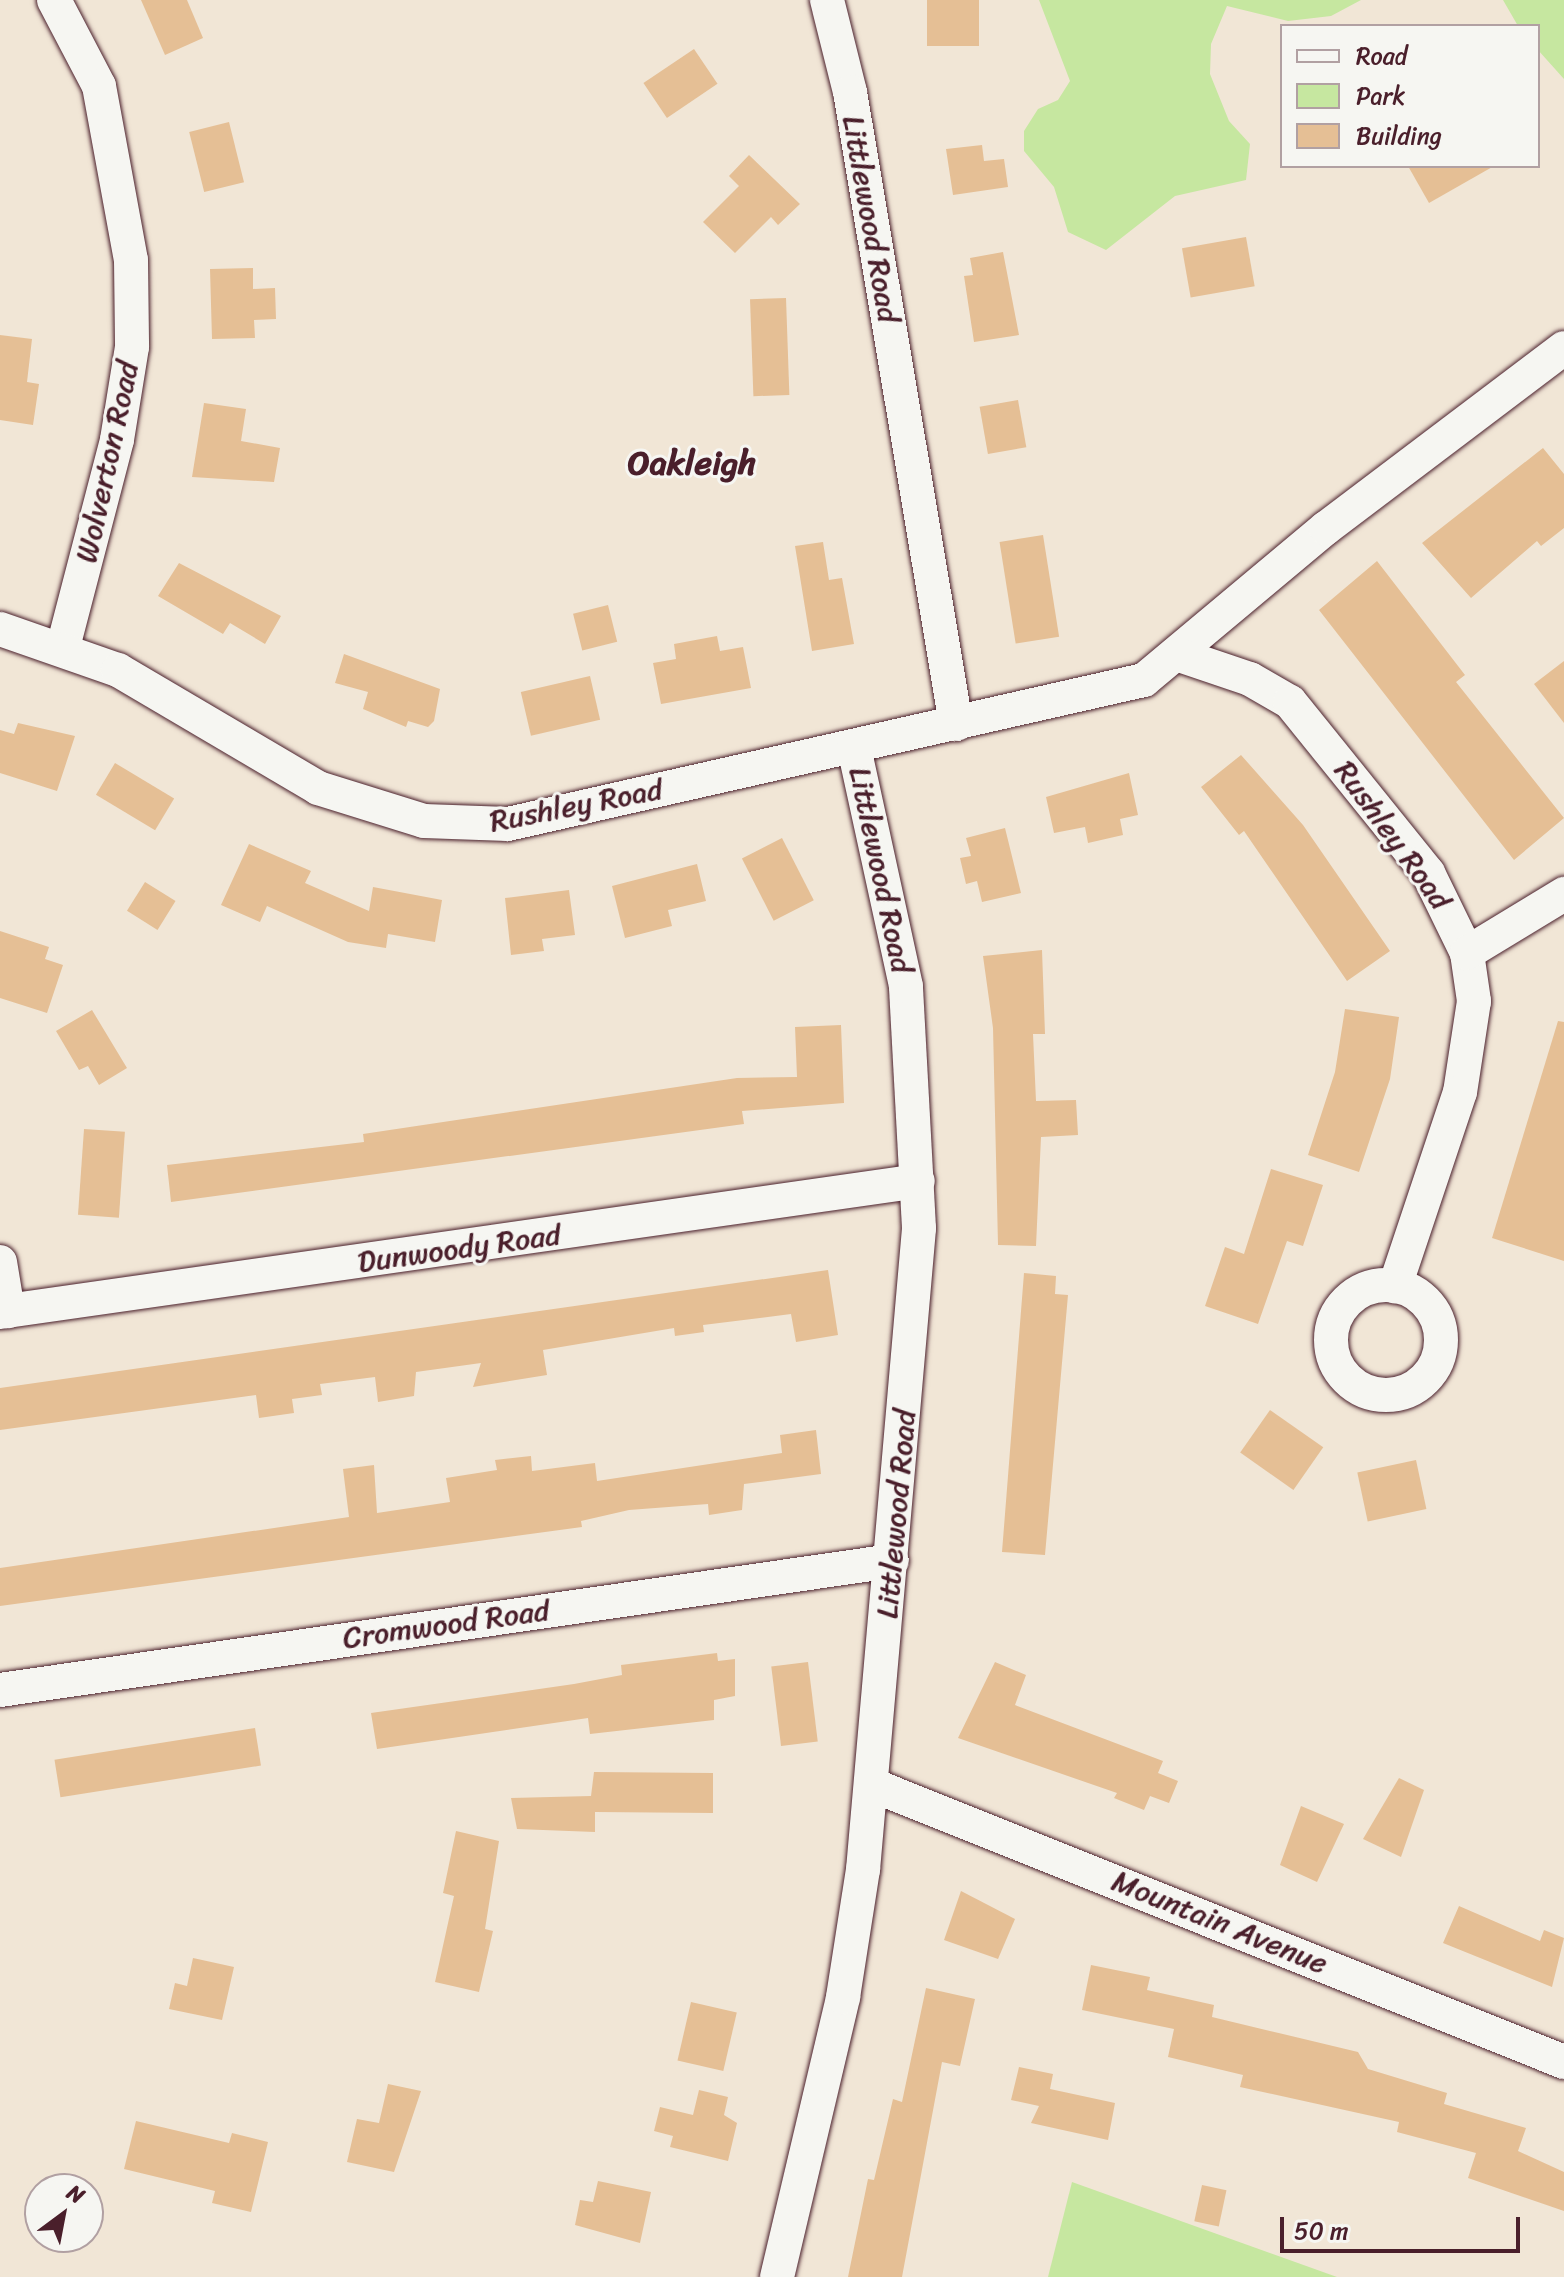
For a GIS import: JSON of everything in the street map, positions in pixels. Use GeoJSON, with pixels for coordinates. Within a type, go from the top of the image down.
{"type":"FeatureCollection","features":[{"type":"Feature","properties":{"kind":"street","name":"Wolverton Road"},"geometry":{"type":"LineString","coordinates":[[54,0],[99,86],[115,149],[131,303],[117,440],[63,648]]}},
{"type":"Feature","properties":{"kind":"street","name":"Littlewood Road"},"geometry":{"type":"LineString","coordinates":[[827,0],[850,92],[956,724]]}},
{"type":"Feature","properties":{"kind":"street","name":"Rushley Road"},"geometry":{"type":"LineString","coordinates":[[0,629],[63,648],[131,677],[318,788],[424,821],[508,824],[1144,680],[1326,528],[1564,348]]}},
{"type":"Feature","properties":{"kind":"street","name":"Rushley Road"},"geometry":{"type":"LineString","coordinates":[[1176,654],[1250,679],[1290,702],[1428,873],[1467,953],[1474,1001],[1460,1092],[1395,1286]]}},
{"type":"Feature","properties":{"kind":"street","name":"Littlewood Road"},"geometry":{"type":"LineString","coordinates":[[777,2277],[843,1997],[875,1786],[918,1181],[898,929],[854,747]]}},
{"type":"Feature","properties":{"kind":"street"},"geometry":{"type":"LineString","coordinates":[[1467,953],[1564,894]]}},
{"type":"Feature","properties":{"kind":"street","name":"Dunwoody Road"},"geometry":{"type":"LineString","coordinates":[[4,1312],[918,1181]]}},
{"type":"Feature","properties":{"kind":"street"},"geometry":{"type":"LineString","coordinates":[[0,1262],[4,1312]]}},
{"type":"Feature","properties":{"kind":"street","name":"Cromwood Road"},"geometry":{"type":"LineString","coordinates":[[0,1690],[892,1561]]}},
{"type":"Feature","properties":{"kind":"street","name":"Mountain Avenue"},"geometry":{"type":"LineString","coordinates":[[875,1786],[1564,2062]]}},
{"type":"Feature","properties":{"kind":"green space"},"geometry":{"type":"Polygon","coordinates":[[[1039,0],[1361,0],[1331,16],[1288,21],[1227,6],[1211,44],[1210,74],[1229,121],[1250,144],[1246,180],[1175,196],[1106,250],[1068,232],[1054,187],[1024,151],[1024,131],[1038,109],[1058,100],[1070,81],[1039,0]]]}},
{"type":"Feature","properties":{"kind":"green space"},"geometry":{"type":"Polygon","coordinates":[[[1503,0],[1564,0],[1564,79],[1540,52],[1540,24],[1517,24],[1503,0]]]}},
{"type":"Feature","properties":{"kind":"green space"},"geometry":{"type":"Polygon","coordinates":[[[1072,2182],[1337,2277],[1048,2277],[1072,2182]]]}},
{"type":"Feature","properties":{"kind":"building"},"geometry":{"type":"Polygon","coordinates":[[[141,0],[187,0],[203,38],[165,55],[141,0]]]}},
{"type":"Feature","properties":{"kind":"building"},"geometry":{"type":"Polygon","coordinates":[[[927,0],[979,0],[979,46],[927,46],[927,0]]]}},
{"type":"Feature","properties":{"kind":"building"},"geometry":{"type":"Polygon","coordinates":[[[694,49],[717,84],[667,118],[643,83],[694,49]]]}},
{"type":"Feature","properties":{"kind":"building"},"geometry":{"type":"Polygon","coordinates":[[[229,122],[244,182],[204,192],[189,132],[229,122]]]}},
{"type":"Feature","properties":{"kind":"building"},"geometry":{"type":"Polygon","coordinates":[[[982,145],[984,161],[1004,159],[1008,187],[953,195],[946,149],[982,145]]]}},
{"type":"Feature","properties":{"kind":"building"},"geometry":{"type":"Polygon","coordinates":[[[749,155],[800,204],[778,225],[771,217],[735,253],[703,222],[739,186],[729,176],[749,155]]]}},
{"type":"Feature","properties":{"kind":"building"},"geometry":{"type":"Polygon","coordinates":[[[1409,168],[1490,168],[1429,203],[1409,168]]]}},
{"type":"Feature","properties":{"kind":"building"},"geometry":{"type":"Polygon","coordinates":[[[1246,237],[1255,286],[1191,298],[1182,248],[1246,237]]]}},
{"type":"Feature","properties":{"kind":"building"},"geometry":{"type":"Polygon","coordinates":[[[1003,252],[1019,335],[974,342],[964,276],[973,275],[970,258],[1003,252]]]}},
{"type":"Feature","properties":{"kind":"building"},"geometry":{"type":"Polygon","coordinates":[[[253,268],[253,289],[275,288],[276,319],[254,320],[255,338],[212,339],[210,269],[253,268]]]}},
{"type":"Feature","properties":{"kind":"building"},"geometry":{"type":"Polygon","coordinates":[[[786,298],[789,395],[753,396],[750,299],[786,298]]]}},
{"type":"Feature","properties":{"kind":"building"},"geometry":{"type":"Polygon","coordinates":[[[0,335],[32,339],[27,382],[39,384],[33,425],[0,420],[0,335]]]}},
{"type":"Feature","properties":{"kind":"building"},"geometry":{"type":"Polygon","coordinates":[[[1018,400],[1026,447],[988,454],[980,407],[1018,400]]]}},
{"type":"Feature","properties":{"kind":"building"},"geometry":{"type":"Polygon","coordinates":[[[204,403],[246,409],[241,441],[280,448],[274,482],[192,477],[204,403]]]}},
{"type":"Feature","properties":{"kind":"building"},"geometry":{"type":"Polygon","coordinates":[[[1543,448],[1564,474],[1564,528],[1541,546],[1537,541],[1471,598],[1422,543],[1543,448]]]}},
{"type":"Feature","properties":{"kind":"building"},"geometry":{"type":"Polygon","coordinates":[[[1043,535],[1059,637],[1016,644],[1000,542],[1043,535]]]}},
{"type":"Feature","properties":{"kind":"building"},"geometry":{"type":"Polygon","coordinates":[[[823,542],[829,580],[842,578],[854,644],[812,651],[795,546],[823,542]]]}},
{"type":"Feature","properties":{"kind":"building"},"geometry":{"type":"Polygon","coordinates":[[[1377,561],[1465,675],[1456,682],[1564,818],[1514,860],[1319,610],[1377,561]]]}},
{"type":"Feature","properties":{"kind":"building"},"geometry":{"type":"Polygon","coordinates":[[[179,563],[281,616],[265,644],[230,623],[223,634],[158,596],[179,563]]]}},
{"type":"Feature","properties":{"kind":"building"},"geometry":{"type":"Polygon","coordinates":[[[608,605],[617,642],[582,651],[573,614],[608,605]]]}},
{"type":"Feature","properties":{"kind":"building"},"geometry":{"type":"Polygon","coordinates":[[[717,636],[720,651],[743,647],[751,688],[661,704],[653,663],[676,659],[674,644],[717,636]]]}},
{"type":"Feature","properties":{"kind":"building"},"geometry":{"type":"Polygon","coordinates":[[[344,654],[440,689],[434,721],[428,727],[408,721],[406,727],[363,709],[368,692],[335,683],[344,654]]]}},
{"type":"Feature","properties":{"kind":"building"},"geometry":{"type":"Polygon","coordinates":[[[1564,661],[1564,723],[1534,684],[1564,661]]]}},
{"type":"Feature","properties":{"kind":"building"},"geometry":{"type":"Polygon","coordinates":[[[590,676],[600,720],[531,736],[521,692],[590,676]]]}},
{"type":"Feature","properties":{"kind":"building"},"geometry":{"type":"Polygon","coordinates":[[[18,723],[75,736],[57,791],[0,773],[0,730],[14,734],[18,723]]]}},
{"type":"Feature","properties":{"kind":"building"},"geometry":{"type":"Polygon","coordinates":[[[1241,755],[1303,825],[1390,951],[1347,981],[1244,831],[1239,835],[1201,787],[1241,755]]]}},
{"type":"Feature","properties":{"kind":"building"},"geometry":{"type":"Polygon","coordinates":[[[115,763],[174,799],[155,830],[96,795],[115,763]]]}},
{"type":"Feature","properties":{"kind":"building"},"geometry":{"type":"Polygon","coordinates":[[[1129,773],[1138,815],[1120,819],[1123,835],[1088,843],[1085,827],[1054,833],[1046,797],[1129,773]]]}},
{"type":"Feature","properties":{"kind":"building"},"geometry":{"type":"Polygon","coordinates":[[[1005,828],[1021,893],[982,902],[977,881],[966,884],[960,858],[971,856],[966,838],[1005,828]]]}},
{"type":"Feature","properties":{"kind":"building"},"geometry":{"type":"Polygon","coordinates":[[[782,838],[814,900],[774,921],[742,858],[782,838]]]}},
{"type":"Feature","properties":{"kind":"building"},"geometry":{"type":"Polygon","coordinates":[[[249,844],[311,871],[305,883],[369,911],[373,887],[442,900],[435,942],[388,934],[386,948],[348,942],[267,906],[260,922],[221,905],[249,844]]]}},
{"type":"Feature","properties":{"kind":"building"},"geometry":{"type":"Polygon","coordinates":[[[697,864],[706,901],[668,910],[672,926],[625,938],[612,886],[697,864]]]}},
{"type":"Feature","properties":{"kind":"building"},"geometry":{"type":"Polygon","coordinates":[[[145,882],[176,901],[158,930],[127,911],[145,882]]]}},
{"type":"Feature","properties":{"kind":"building"},"geometry":{"type":"Polygon","coordinates":[[[569,890],[575,935],[542,939],[544,951],[511,955],[505,898],[569,890]]]}},
{"type":"Feature","properties":{"kind":"building"},"geometry":{"type":"Polygon","coordinates":[[[0,931],[49,947],[45,959],[63,965],[47,1013],[0,998],[0,931]]]}},
{"type":"Feature","properties":{"kind":"building"},"geometry":{"type":"Polygon","coordinates":[[[1042,950],[1045,1034],[1033,1034],[1036,1101],[1076,1100],[1078,1135],[1041,1137],[1036,1246],[998,1245],[993,1028],[983,956],[1042,950]]]}},
{"type":"Feature","properties":{"kind":"building"},"geometry":{"type":"Polygon","coordinates":[[[1345,1009],[1399,1017],[1390,1079],[1359,1172],[1308,1155],[1335,1072],[1345,1009]]]}},
{"type":"Feature","properties":{"kind":"building"},"geometry":{"type":"Polygon","coordinates":[[[92,1010],[127,1068],[99,1085],[88,1066],[79,1070],[56,1031],[92,1010]]]}},
{"type":"Feature","properties":{"kind":"building"},"geometry":{"type":"Polygon","coordinates":[[[1558,1021],[1564,1022],[1564,1261],[1492,1238],[1558,1021]]]}},
{"type":"Feature","properties":{"kind":"building"},"geometry":{"type":"Polygon","coordinates":[[[841,1025],[844,1103],[742,1111],[744,1124],[171,1202],[167,1165],[364,1142],[363,1134],[737,1078],[797,1077],[795,1027],[841,1025]]]}},
{"type":"Feature","properties":{"kind":"building"},"geometry":{"type":"Polygon","coordinates":[[[84,1129],[125,1132],[119,1218],[78,1215],[84,1129]]]}},
{"type":"Feature","properties":{"kind":"building"},"geometry":{"type":"Polygon","coordinates":[[[1271,1169],[1323,1185],[1303,1246],[1287,1241],[1258,1324],[1205,1306],[1225,1247],[1244,1254],[1271,1169]]]}},
{"type":"Feature","properties":{"kind":"building"},"geometry":{"type":"Polygon","coordinates":[[[828,1270],[838,1335],[796,1342],[791,1314],[703,1325],[704,1332],[675,1336],[674,1328],[543,1350],[547,1375],[473,1387],[481,1363],[416,1372],[414,1396],[378,1402],[375,1377],[320,1384],[322,1395],[292,1399],[294,1413],[259,1418],[256,1395],[0,1430],[0,1388],[828,1270]]]}},
{"type":"Feature","properties":{"kind":"building"},"geometry":{"type":"Polygon","coordinates":[[[1024,1273],[1056,1276],[1055,1294],[1068,1295],[1045,1555],[1002,1552],[1024,1273]]]}},
{"type":"Feature","properties":{"kind":"building"},"geometry":{"type":"Polygon","coordinates":[[[1270,1410],[1323,1447],[1293,1490],[1240,1453],[1270,1410]]]}},
{"type":"Feature","properties":{"kind":"building"},"geometry":{"type":"Polygon","coordinates":[[[816,1430],[821,1474],[744,1484],[742,1510],[709,1515],[708,1504],[629,1510],[581,1521],[582,1527],[0,1606],[0,1568],[349,1517],[343,1469],[374,1465],[377,1513],[450,1502],[446,1478],[497,1470],[495,1460],[531,1456],[532,1471],[595,1463],[597,1481],[782,1453],[780,1435],[816,1430]]]}},
{"type":"Feature","properties":{"kind":"building"},"geometry":{"type":"Polygon","coordinates":[[[1416,1460],[1426,1509],[1368,1521],[1357,1472],[1416,1460]]]}},
{"type":"Feature","properties":{"kind":"building"},"geometry":{"type":"Polygon","coordinates":[[[717,1653],[718,1661],[735,1659],[735,1696],[714,1700],[714,1720],[590,1734],[588,1718],[377,1749],[371,1713],[574,1684],[622,1675],[621,1665],[717,1653]]]}},
{"type":"Feature","properties":{"kind":"building"},"geometry":{"type":"Polygon","coordinates":[[[808,1662],[818,1741],[781,1746],[771,1667],[808,1662]]]}},
{"type":"Feature","properties":{"kind":"building"},"geometry":{"type":"Polygon","coordinates":[[[995,1662],[1026,1675],[1015,1705],[1163,1761],[1158,1773],[1178,1781],[1169,1803],[1150,1796],[1144,1810],[1114,1798],[1117,1793],[958,1738],[995,1662]]]}},
{"type":"Feature","properties":{"kind":"building"},"geometry":{"type":"Polygon","coordinates":[[[255,1728],[261,1766],[60,1797],[54,1760],[255,1728]]]}},
{"type":"Feature","properties":{"kind":"building"},"geometry":{"type":"Polygon","coordinates":[[[594,1772],[713,1773],[713,1813],[595,1812],[595,1832],[517,1829],[511,1798],[591,1796],[594,1772]]]}},
{"type":"Feature","properties":{"kind":"building"},"geometry":{"type":"Polygon","coordinates":[[[1399,1778],[1424,1790],[1401,1857],[1363,1839],[1399,1778]]]}},
{"type":"Feature","properties":{"kind":"building"},"geometry":{"type":"Polygon","coordinates":[[[1301,1806],[1344,1824],[1317,1882],[1280,1865],[1301,1806]]]}},
{"type":"Feature","properties":{"kind":"building"},"geometry":{"type":"Polygon","coordinates":[[[456,1831],[499,1841],[485,1929],[493,1931],[479,1992],[435,1982],[454,1896],[443,1893],[456,1831]]]}},
{"type":"Feature","properties":{"kind":"building"},"geometry":{"type":"Polygon","coordinates":[[[961,1891],[1015,1919],[998,1959],[944,1940],[961,1891]]]}},
{"type":"Feature","properties":{"kind":"building"},"geometry":{"type":"Polygon","coordinates":[[[1459,1906],[1540,1941],[1544,1930],[1564,1938],[1552,1987],[1443,1943],[1459,1906]]]}},
{"type":"Feature","properties":{"kind":"building"},"geometry":{"type":"Polygon","coordinates":[[[193,1958],[234,1967],[222,2020],[169,2009],[175,1983],[187,1986],[193,1958]]]}},
{"type":"Feature","properties":{"kind":"building"},"geometry":{"type":"Polygon","coordinates":[[[1091,1965],[1150,1977],[1147,1990],[1214,2005],[1212,2017],[1358,2052],[1368,2069],[1447,2093],[1444,2104],[1526,2128],[1518,2151],[1564,2172],[1564,2211],[1468,2178],[1476,2153],[1397,2132],[1399,2122],[1240,2087],[1243,2075],[1168,2057],[1174,2029],[1082,2010],[1091,1965]]]}},
{"type":"Feature","properties":{"kind":"building"},"geometry":{"type":"Polygon","coordinates":[[[926,1988],[975,1999],[960,2066],[942,2062],[902,2277],[848,2277],[868,2179],[874,2180],[893,2099],[902,2102],[926,1988]]]}},
{"type":"Feature","properties":{"kind":"building"},"geometry":{"type":"Polygon","coordinates":[[[691,2002],[737,2013],[723,2071],[678,2060],[691,2002]]]}},
{"type":"Feature","properties":{"kind":"building"},"geometry":{"type":"Polygon","coordinates":[[[1019,2067],[1053,2074],[1050,2089],[1115,2103],[1108,2140],[1031,2123],[1039,2106],[1011,2100],[1019,2067]]]}},
{"type":"Feature","properties":{"kind":"building"},"geometry":{"type":"Polygon","coordinates":[[[388,2084],[421,2091],[394,2172],[347,2162],[357,2119],[379,2123],[388,2084]]]}},
{"type":"Feature","properties":{"kind":"building"},"geometry":{"type":"Polygon","coordinates":[[[699,2090],[728,2097],[724,2115],[737,2123],[728,2161],[670,2147],[673,2136],[654,2131],[660,2107],[693,2115],[699,2090]]]}},
{"type":"Feature","properties":{"kind":"building"},"geometry":{"type":"Polygon","coordinates":[[[136,2121],[229,2143],[232,2133],[268,2142],[251,2212],[212,2203],[215,2191],[124,2169],[136,2121]]]}},
{"type":"Feature","properties":{"kind":"building"},"geometry":{"type":"Polygon","coordinates":[[[598,2181],[651,2192],[640,2243],[575,2225],[580,2200],[593,2202],[598,2181]]]}},
{"type":"Feature","properties":{"kind":"building"},"geometry":{"type":"Polygon","coordinates":[[[1202,2185],[1226,2190],[1219,2226],[1194,2221],[1202,2185]]]}},
{"type":"Feature","properties":{"kind":"district","name":"Oakleigh"},"geometry":{"type":"Point","coordinates":[692,464]}}]}
